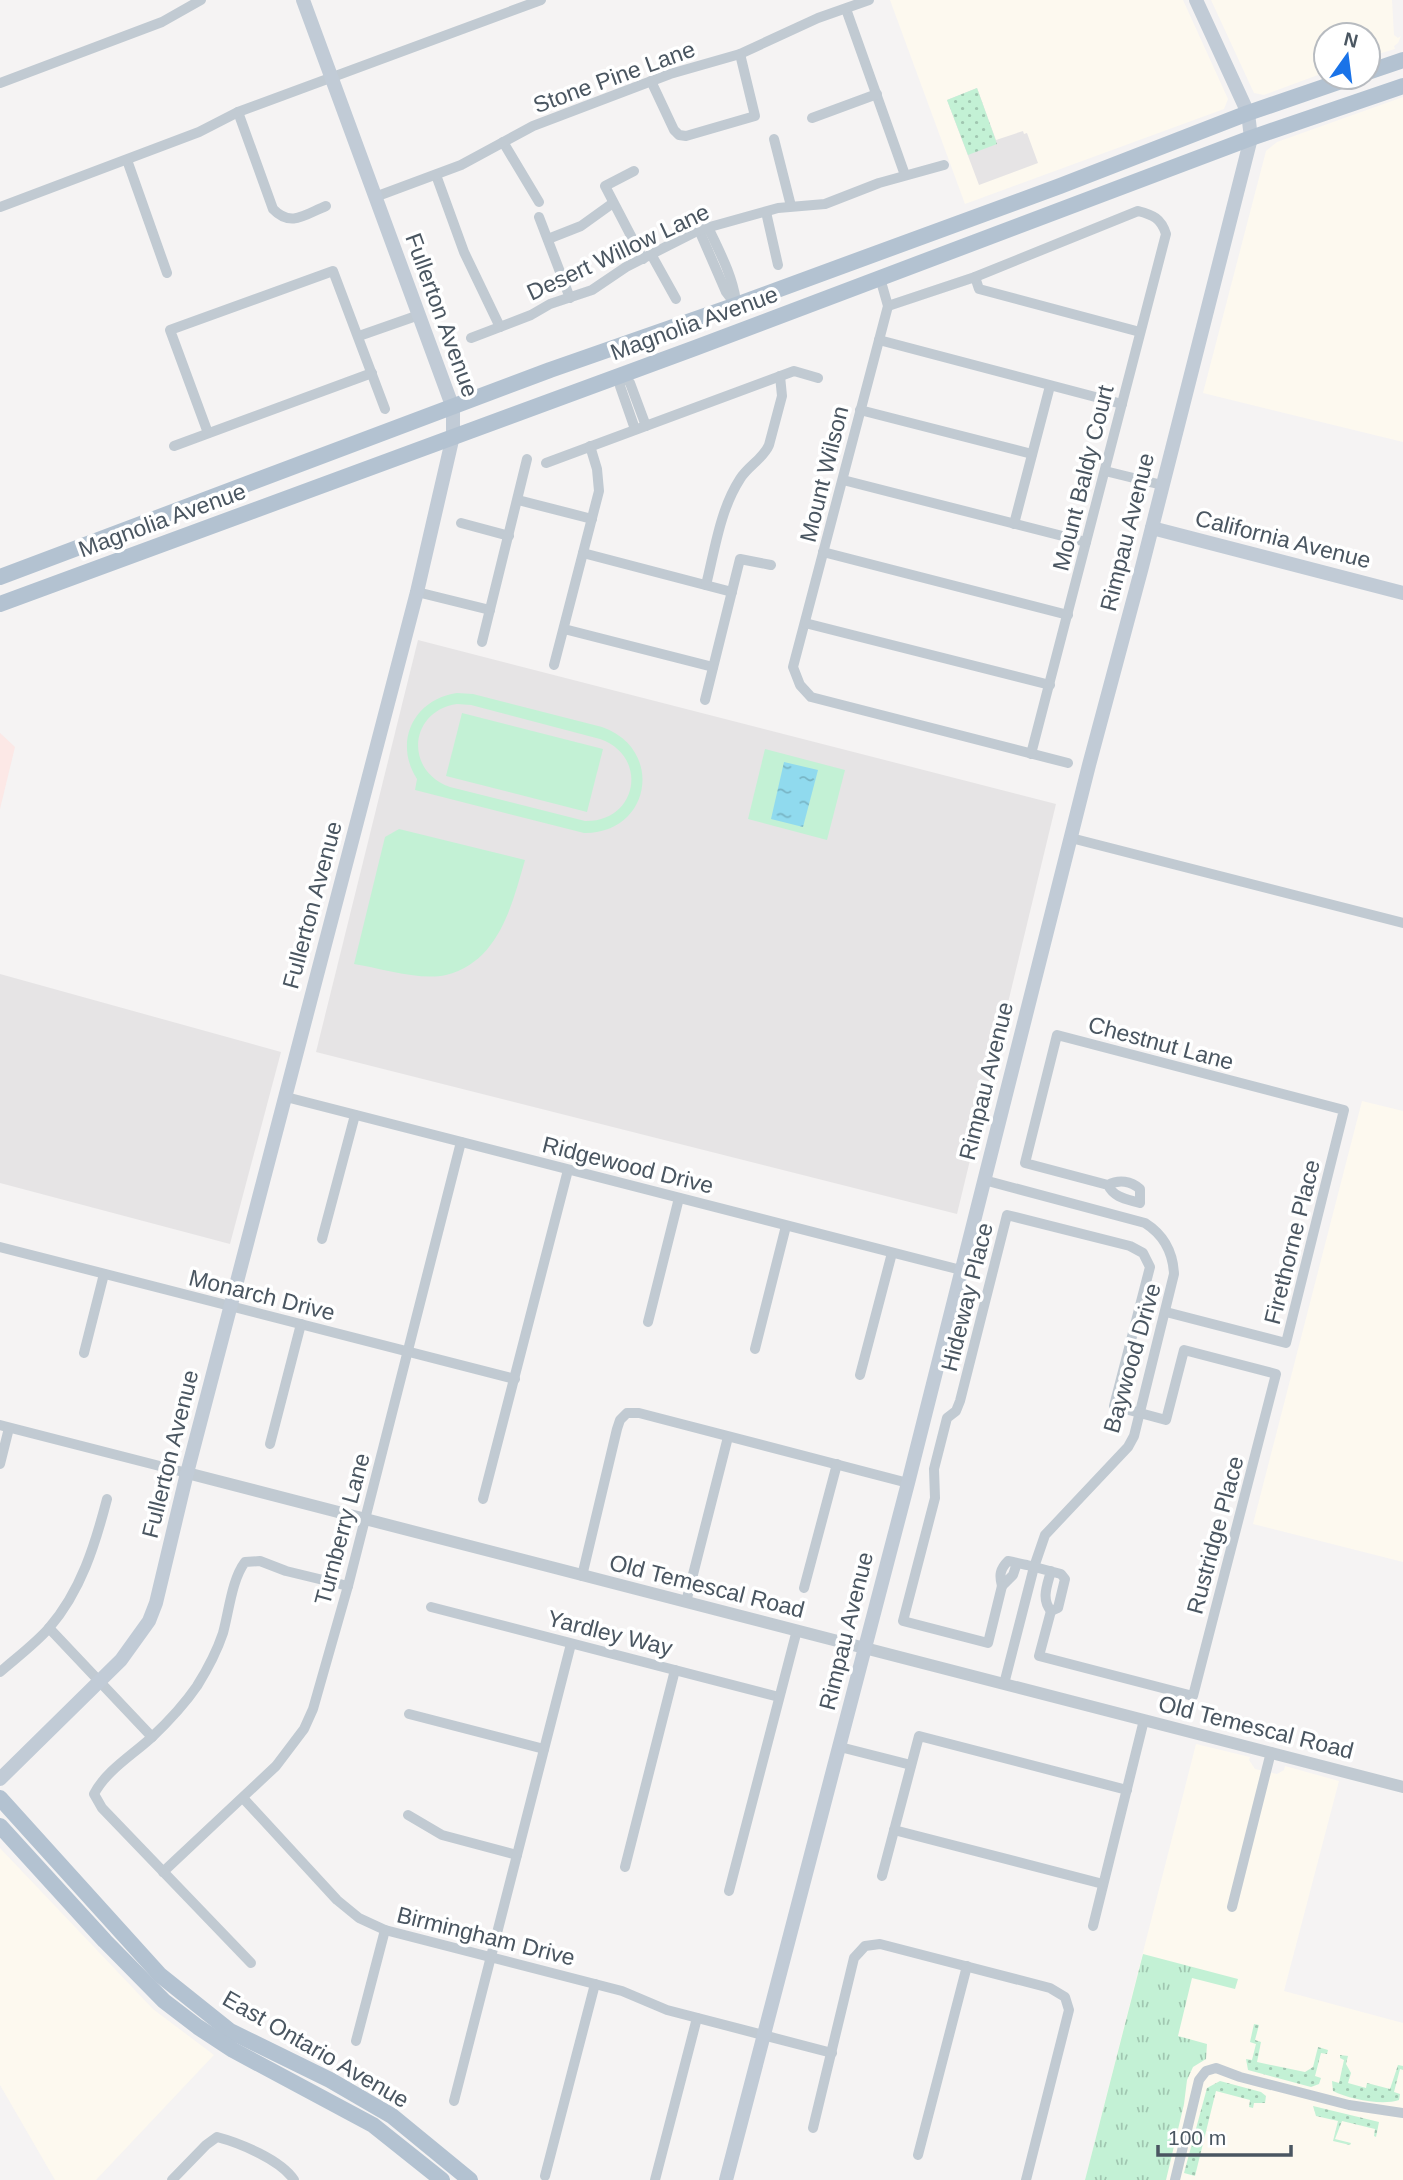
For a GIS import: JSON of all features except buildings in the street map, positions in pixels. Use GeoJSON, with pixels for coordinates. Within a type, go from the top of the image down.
{"type":"FeatureCollection","features":[{"type":"Feature","properties":{"kind":"main road","name":"Fullerton Avenue"},"geometry":{"type":"LineString","coordinates":[[0,1779],[101,1682],[138,1639],[156,1603],[187,1473],[417,592],[453,436],[453,408],[303,0]]}},
{"type":"Feature","properties":{"kind":"main road","name":"Rimpau Avenue"},"geometry":{"type":"LineString","coordinates":[[726,2180],[908,1483],[1251,138],[1248,113],[1196,0]]}},
{"type":"Feature","properties":{"kind":"main road"},"geometry":{"type":"LineString","coordinates":[[1382,67],[1403,60]]}},
{"type":"Feature","properties":{"kind":"main road","name":"Magnolia Avenue"},"geometry":{"type":"LineString","coordinates":[[0,604],[1079,205],[1251,138],[1403,86]]}},
{"type":"Feature","properties":{"kind":"main road","name":"Magnolia Avenue"},"geometry":{"type":"LineString","coordinates":[[0,577],[1312,91]]}},
{"type":"Feature","properties":{"kind":"main road"},"geometry":{"type":"LineString","coordinates":[[1068,183],[1079,205]]}},
{"type":"Feature","properties":{"kind":"main road"},"geometry":{"type":"LineString","coordinates":[[736,305],[746,329]]}},
{"type":"Feature","properties":{"kind":"main road"},"geometry":{"type":"LineString","coordinates":[[612,349],[621,373]]}},
{"type":"Feature","properties":{"kind":"main road"},"geometry":{"type":"LineString","coordinates":[[278,474],[286,498]]}},
{"type":"Feature","properties":{"kind":"main road","name":"California Avenue"},"geometry":{"type":"LineString","coordinates":[[1152,528],[1403,593]]}},
{"type":"Feature","properties":{"kind":"main road","name":"East Ontario Avenue"},"geometry":{"type":"LineString","coordinates":[[0,1798],[160,1975],[230,2031],[330,2080],[391,2116],[470,2180]]}},
{"type":"Feature","properties":{"kind":"main road","name":"East Ontario Avenue"},"geometry":{"type":"LineString","coordinates":[[0,1825],[164,2001],[233,2050],[373,2125],[442,2180]]}},
{"type":"Feature","properties":{"kind":"main road"},"geometry":{"type":"LineString","coordinates":[[142,1979],[151,1976],[218,2026],[230,2031]]}},
{"type":"Feature","properties":{"kind":"street"},"geometry":{"type":"LineString","coordinates":[[0,83],[162,22],[184,5],[201,0]]}},
{"type":"Feature","properties":{"kind":"street"},"geometry":{"type":"LineString","coordinates":[[1,205],[199,132],[238,112],[541,0]]}},
{"type":"Feature","properties":{"kind":"street","name":"Stone Pine Lane"},"geometry":{"type":"LineString","coordinates":[[375,197],[461,165],[533,126],[651,81],[740,54],[869,0]]}},
{"type":"Feature","properties":{"kind":"street"},"geometry":{"type":"LineString","coordinates":[[846,9],[905,175]]}},
{"type":"Feature","properties":{"kind":"street"},"geometry":{"type":"LineString","coordinates":[[651,81],[674,130],[682,136],[755,116],[740,54]]}},
{"type":"Feature","properties":{"kind":"street"},"geometry":{"type":"LineString","coordinates":[[812,118],[877,94]]}},
{"type":"Feature","properties":{"kind":"street"},"geometry":{"type":"LineString","coordinates":[[238,112],[273,209],[281,217],[290,220],[326,206]]}},
{"type":"Feature","properties":{"kind":"street"},"geometry":{"type":"LineString","coordinates":[[774,139],[791,206]]}},
{"type":"Feature","properties":{"kind":"street"},"geometry":{"type":"LineString","coordinates":[[503,142],[539,202]]}},
{"type":"Feature","properties":{"kind":"street"},"geometry":{"type":"LineString","coordinates":[[127,160],[167,273]]}},
{"type":"Feature","properties":{"kind":"street","name":"Desert Willow Lane"},"geometry":{"type":"LineString","coordinates":[[471,338],[550,304],[592,290],[647,256],[703,228],[791,206],[825,204],[944,164]]}},
{"type":"Feature","properties":{"kind":"street"},"geometry":{"type":"LineString","coordinates":[[634,171],[605,186],[613,203],[676,299]]}},
{"type":"Feature","properties":{"kind":"street"},"geometry":{"type":"LineString","coordinates":[[436,175],[464,252],[500,327]]}},
{"type":"Feature","properties":{"kind":"street"},"geometry":{"type":"LineString","coordinates":[[548,239],[581,226],[613,203]]}},
{"type":"Feature","properties":{"kind":"street","name":"Mount Baldy Court"},"geometry":{"type":"LineString","coordinates":[[975,277],[1138,211],[1155,215],[1166,234],[1031,754]]}},
{"type":"Feature","properties":{"kind":"street"},"geometry":{"type":"LineString","coordinates":[[766,212],[778,265]]}},
{"type":"Feature","properties":{"kind":"street"},"geometry":{"type":"LineString","coordinates":[[539,217],[570,298]]}},
{"type":"Feature","properties":{"kind":"street"},"geometry":{"type":"LineString","coordinates":[[703,228],[725,262],[734,288],[736,305]]}},
{"type":"Feature","properties":{"kind":"street"},"geometry":{"type":"LineString","coordinates":[[208,433],[170,330],[333,271],[385,410]]}},
{"type":"Feature","properties":{"kind":"street"},"geometry":{"type":"LineString","coordinates":[[880,278],[888,306],[975,277],[979,289],[1140,332]]}},
{"type":"Feature","properties":{"kind":"street","name":"Mount Wilson"},"geometry":{"type":"LineString","coordinates":[[888,306],[793,667],[798,680],[811,697],[1031,754]]}},
{"type":"Feature","properties":{"kind":"street"},"geometry":{"type":"LineString","coordinates":[[359,336],[419,315]]}},
{"type":"Feature","properties":{"kind":"street"},"geometry":{"type":"LineString","coordinates":[[879,340],[1122,404]]}},
{"type":"Feature","properties":{"kind":"street"},"geometry":{"type":"LineString","coordinates":[[546,463],[794,371],[818,378]]}},
{"type":"Feature","properties":{"kind":"street"},"geometry":{"type":"LineString","coordinates":[[174,446],[372,373]]}},
{"type":"Feature","properties":{"kind":"street"},"geometry":{"type":"LineString","coordinates":[[621,373],[630,383],[641,428]]}},
{"type":"Feature","properties":{"kind":"street"},"geometry":{"type":"LineString","coordinates":[[706,585],[728,502],[741,477],[766,452],[769,445],[782,396],[780,376]]}},
{"type":"Feature","properties":{"kind":"street"},"geometry":{"type":"LineString","coordinates":[[1014,524],[1050,386]]}},
{"type":"Feature","properties":{"kind":"street"},"geometry":{"type":"LineString","coordinates":[[860,410],[1032,454]]}},
{"type":"Feature","properties":{"kind":"street"},"geometry":{"type":"LineString","coordinates":[[554,665],[599,491],[599,480],[590,446]]}},
{"type":"Feature","properties":{"kind":"street"},"geometry":{"type":"LineString","coordinates":[[482,642],[527,459]]}},
{"type":"Feature","properties":{"kind":"street"},"geometry":{"type":"LineString","coordinates":[[1105,471],[1162,485]]}},
{"type":"Feature","properties":{"kind":"street"},"geometry":{"type":"LineString","coordinates":[[843,480],[1086,542]]}},
{"type":"Feature","properties":{"kind":"street"},"geometry":{"type":"LineString","coordinates":[[518,500],[592,519]]}},
{"type":"Feature","properties":{"kind":"street"},"geometry":{"type":"LineString","coordinates":[[461,523],[509,536]]}},
{"type":"Feature","properties":{"kind":"street"},"geometry":{"type":"LineString","coordinates":[[824,552],[1068,615]]}},
{"type":"Feature","properties":{"kind":"street"},"geometry":{"type":"LineString","coordinates":[[583,553],[732,592]]}},
{"type":"Feature","properties":{"kind":"street"},"geometry":{"type":"LineString","coordinates":[[705,700],[740,559],[771,565]]}},
{"type":"Feature","properties":{"kind":"street"},"geometry":{"type":"LineString","coordinates":[[417,592],[490,610]]}},
{"type":"Feature","properties":{"kind":"street"},"geometry":{"type":"LineString","coordinates":[[805,623],[1050,685]]}},
{"type":"Feature","properties":{"kind":"street"},"geometry":{"type":"LineString","coordinates":[[564,629],[713,667]]}},
{"type":"Feature","properties":{"kind":"street"},"geometry":{"type":"LineString","coordinates":[[1031,754],[1068,763]]}},
{"type":"Feature","properties":{"kind":"street"},"geometry":{"type":"LineString","coordinates":[[1071,838],[1403,923]]}},
{"type":"Feature","properties":{"kind":"street","name":"Chestnut Lane"},"geometry":{"type":"LineString","coordinates":[[1108,1185],[1111,1192],[1118,1197],[1140,1203],[1140,1189],[1136,1185],[1115,1181],[1108,1185],[1025,1163],[1057,1035],[1345,1110]]}},
{"type":"Feature","properties":{"kind":"street","name":"Ridgewood Drive"},"geometry":{"type":"LineString","coordinates":[[286,1097],[961,1270]]}},
{"type":"Feature","properties":{"kind":"street","name":"Firethorne Place"},"geometry":{"type":"LineString","coordinates":[[1166,1312],[1286,1343],[1345,1110]]}},
{"type":"Feature","properties":{"kind":"street"},"geometry":{"type":"LineString","coordinates":[[323,1239],[355,1115]]}},
{"type":"Feature","properties":{"kind":"street","name":"Turnberry Lane"},"geometry":{"type":"LineString","coordinates":[[163,1872],[275,1766],[304,1729],[320,1688],[348,1586],[461,1142]]}},
{"type":"Feature","properties":{"kind":"street"},"geometry":{"type":"LineString","coordinates":[[484,1499],[568,1170]]}},
{"type":"Feature","properties":{"kind":"street","name":"Baywood Drive"},"geometry":{"type":"LineString","coordinates":[[984,1180],[1145,1223],[1159,1234],[1172,1258],[1173,1286],[1134,1436],[1128,1447],[1045,1535],[1034,1567],[1004,1684]]}},
{"type":"Feature","properties":{"kind":"street"},"geometry":{"type":"LineString","coordinates":[[648,1322],[679,1198]]}},
{"type":"Feature","properties":{"kind":"street"},"geometry":{"type":"LineString","coordinates":[[1134,1219],[1140,1203]]}},
{"type":"Feature","properties":{"kind":"street","name":"Hideway Place"},"geometry":{"type":"LineString","coordinates":[[1034,1567],[1008,1561],[1002,1567],[1002,1586],[988,1643],[903,1621],[935,1498],[934,1469],[947,1418],[956,1411],[960,1401],[1007,1215],[1130,1246],[1145,1256],[1150,1267],[1114,1406],[1140,1413]]}},
{"type":"Feature","properties":{"kind":"street"},"geometry":{"type":"LineString","coordinates":[[755,1349],[786,1226]]}},
{"type":"Feature","properties":{"kind":"street","name":"Monarch Drive"},"geometry":{"type":"LineString","coordinates":[[0,1247],[515,1379]]}},
{"type":"Feature","properties":{"kind":"street"},"geometry":{"type":"LineString","coordinates":[[860,1375],[892,1253]]}},
{"type":"Feature","properties":{"kind":"street"},"geometry":{"type":"LineString","coordinates":[[84,1353],[104,1275]]}},
{"type":"Feature","properties":{"kind":"street"},"geometry":{"type":"LineString","coordinates":[[270,1444],[301,1324]]}},
{"type":"Feature","properties":{"kind":"street","name":"Rustridge Place"},"geometry":{"type":"LineString","coordinates":[[1051,1611],[1040,1656],[1193,1696],[1276,1374],[1184,1350],[1166,1420],[1140,1413]]}},
{"type":"Feature","properties":{"kind":"street"},"geometry":{"type":"LineString","coordinates":[[582,1576],[617,1429],[620,1420],[627,1413],[639,1413],[908,1483]]}},
{"type":"Feature","properties":{"kind":"street"},"geometry":{"type":"LineString","coordinates":[[0,1464],[5,1426]]}},
{"type":"Feature","properties":{"kind":"street","name":"Old Temescal Road"},"geometry":{"type":"LineString","coordinates":[[5,1426],[1403,1787]]}},
{"type":"Feature","properties":{"kind":"street"},"geometry":{"type":"LineString","coordinates":[[686,1602],[728,1437]]}},
{"type":"Feature","properties":{"kind":"street"},"geometry":{"type":"LineString","coordinates":[[804,1588],[837,1464]]}},
{"type":"Feature","properties":{"kind":"street"},"geometry":{"type":"LineString","coordinates":[[0,1672],[49,1628],[83,1574],[107,1499]]}},
{"type":"Feature","properties":{"kind":"street"},"geometry":{"type":"LineString","coordinates":[[251,1964],[102,1808],[94,1794],[100,1782],[183,1706],[211,1661],[222,1637],[236,1573],[245,1562],[260,1561],[286,1571],[348,1586]]}},
{"type":"Feature","properties":{"kind":"street"},"geometry":{"type":"LineString","coordinates":[[1034,1567],[1051,1571]]}},
{"type":"Feature","properties":{"kind":"street","name":"Rustridge Place"},"geometry":{"type":"LineString","coordinates":[[1051,1571],[1061,1574],[1065,1580],[1058,1608],[1051,1611],[1045,1604],[1051,1571]]}},
{"type":"Feature","properties":{"kind":"street","name":"Yardley Way"},"geometry":{"type":"LineString","coordinates":[[431,1607],[779,1697]]}},
{"type":"Feature","properties":{"kind":"street"},"geometry":{"type":"LineString","coordinates":[[49,1628],[152,1737]]}},
{"type":"Feature","properties":{"kind":"street"},"geometry":{"type":"LineString","coordinates":[[729,1891],[797,1630]]}},
{"type":"Feature","properties":{"kind":"street"},"geometry":{"type":"LineString","coordinates":[[454,2101],[571,1644]]}},
{"type":"Feature","properties":{"kind":"street"},"geometry":{"type":"LineString","coordinates":[[625,1867],[675,1670]]}},
{"type":"Feature","properties":{"kind":"street"},"geometry":{"type":"LineString","coordinates":[[409,1714],[544,1749]]}},
{"type":"Feature","properties":{"kind":"street"},"geometry":{"type":"LineString","coordinates":[[1093,1926],[1143,1720]]}},
{"type":"Feature","properties":{"kind":"street"},"geometry":{"type":"LineString","coordinates":[[882,1877],[919,1736],[1127,1790]]}},
{"type":"Feature","properties":{"kind":"street"},"geometry":{"type":"LineString","coordinates":[[840,1747],[911,1765]]}},
{"type":"Feature","properties":{"kind":"street"},"geometry":{"type":"LineString","coordinates":[[1232,1907],[1271,1752]]}},
{"type":"Feature","properties":{"kind":"street","name":"Birmingham Drive"},"geometry":{"type":"LineString","coordinates":[[243,1798],[337,1900],[359,1918],[385,1930],[622,1991],[667,2010],[832,2053]]}},
{"type":"Feature","properties":{"kind":"street"},"geometry":{"type":"LineString","coordinates":[[408,1815],[442,1835],[517,1855]]}},
{"type":"Feature","properties":{"kind":"street"},"geometry":{"type":"LineString","coordinates":[[894,1830],[1103,1884]]}},
{"type":"Feature","properties":{"kind":"street"},"geometry":{"type":"LineString","coordinates":[[356,2040],[385,1930]]}},
{"type":"Feature","properties":{"kind":"street"},"geometry":{"type":"LineString","coordinates":[[813,2128],[854,1958],[865,1946],[880,1944],[1050,1988],[1065,1997],[1069,2010],[1026,2180]]}},
{"type":"Feature","properties":{"kind":"street"},"geometry":{"type":"LineString","coordinates":[[918,2155],[967,1966]]}},
{"type":"Feature","properties":{"kind":"street"},"geometry":{"type":"LineString","coordinates":[[545,2176],[595,1984]]}},
{"type":"Feature","properties":{"kind":"street"},"geometry":{"type":"LineString","coordinates":[[655,2180],[697,2018]]}},
{"type":"Feature","properties":{"kind":"street"},"geometry":{"type":"LineString","coordinates":[[1175,2180],[1199,2080],[1206,2071],[1216,2068],[1240,2077],[1349,2105],[1403,2113]]}},
{"type":"Feature","properties":{"kind":"street"},"geometry":{"type":"LineString","coordinates":[[172,2180],[217,2137],[232,2141],[284,2168],[294,2180]]}},
{"type":"Feature","properties":{"kind":"shaded area"},"geometry":{"type":"Polygon","coordinates":[[[890,0],[1183,0],[1228,99],[1224,109],[965,204],[890,0]]]}},
{"type":"Feature","properties":{"kind":"shaded area"},"geometry":{"type":"Polygon","coordinates":[[[1211,0],[1392,0],[1394,35],[1398,38],[1401,36],[1394,46],[1395,49],[1382,53],[1382,21],[1312,21],[1312,77],[1264,95],[1254,93],[1211,0]]]}},
{"type":"Feature","properties":{"kind":"shaded area"},"geometry":{"type":"Polygon","coordinates":[[[977,88],[996,140],[1023,131],[1024,134],[1027,133],[1038,163],[979,185],[947,100],[977,88]]]}},
{"type":"Feature","properties":{"kind":"shaded area"},"geometry":{"type":"Polygon","coordinates":[[[1403,97],[1403,442],[1203,393],[1266,151],[1277,142],[1403,97]]]}},
{"type":"Feature","properties":{"kind":"shaded area"},"geometry":{"type":"Polygon","coordinates":[[[418,640],[1056,804],[957,1214],[316,1052],[418,640]]]}},
{"type":"Feature","properties":{"kind":"shaded area"},"geometry":{"type":"Polygon","coordinates":[[[0,733],[15,747],[0,809],[0,733]]]}},
{"type":"Feature","properties":{"kind":"shaded area"},"geometry":{"type":"Polygon","coordinates":[[[0,974],[281,1052],[230,1244],[0,1183],[0,974]]]}},
{"type":"Feature","properties":{"kind":"shaded area"},"geometry":{"type":"Polygon","coordinates":[[[1362,1101],[1403,1111],[1403,1562],[1253,1524],[1362,1101]]]}},
{"type":"Feature","properties":{"kind":"shaded area"},"geometry":{"type":"Polygon","coordinates":[[[1196,1744],[1250,1757],[1255,1769],[1277,1774],[1284,1770],[1285,1766],[1339,1781],[1284,1991],[1403,2023],[1403,2180],[1085,2180],[1196,1744]]]}},
{"type":"Feature","properties":{"kind":"shaded area"},"geometry":{"type":"Polygon","coordinates":[[[0,1848],[153,2009],[214,2055],[96,2180],[55,2180],[0,2085],[0,1848]]]}},
{"type":"Feature","properties":{"kind":"green space"},"geometry":{"type":"Polygon","coordinates":[[[977,88],[997,144],[968,155],[947,100],[977,88]]]}},
{"type":"Feature","properties":{"kind":"green space"},"geometry":{"type":"Polygon","coordinates":[[[457,693],[473,694],[602,727],[622,738],[635,753],[642,770],[642,789],[636,806],[624,820],[607,830],[584,833],[415,790],[417,779],[407,751],[408,737],[419,713],[442,697],[457,693]],[[457,704],[441,709],[429,718],[422,729],[418,742],[419,756],[435,779],[450,787],[585,821],[603,818],[617,811],[626,800],[631,787],[631,773],[626,759],[616,747],[600,739],[471,705],[457,704]]]}},
{"type":"Feature","properties":{"kind":"green space"},"geometry":{"type":"Polygon","coordinates":[[[462,713],[603,749],[587,812],[446,776],[462,713]]]}},
{"type":"Feature","properties":{"kind":"green space"},"geometry":{"type":"Polygon","coordinates":[[[765,749],[845,770],[827,840],[748,819],[765,749]]]}},
{"type":"Feature","properties":{"kind":"green space"},"geometry":{"type":"Polygon","coordinates":[[[399,829],[525,860],[515,895],[500,930],[479,958],[464,968],[446,975],[424,976],[354,964],[385,837],[399,829]]]}},
{"type":"Feature","properties":{"kind":"green space"},"geometry":{"type":"Polygon","coordinates":[[[1143,1954],[1238,1979],[1235,1989],[1192,1978],[1178,2036],[1207,2044],[1206,2059],[1193,2067],[1187,2080],[1166,2180],[1085,2180],[1143,1954]]]}},
{"type":"Feature","properties":{"kind":"green space"},"geometry":{"type":"Polygon","coordinates":[[[1254,2024],[1259,2025],[1255,2040],[1261,2042],[1257,2062],[1305,2072],[1313,2067],[1318,2047],[1328,2050],[1327,2054],[1321,2053],[1315,2076],[1321,2078],[1319,2084],[1311,2087],[1248,2070],[1246,2059],[1252,2060],[1256,2044],[1250,2042],[1254,2024]]]}},
{"type":"Feature","properties":{"kind":"green space"},"geometry":{"type":"Polygon","coordinates":[[[1340,2055],[1348,2056],[1346,2064],[1351,2073],[1348,2083],[1366,2088],[1367,2083],[1390,2089],[1398,2065],[1403,2066],[1394,2092],[1400,2094],[1399,2100],[1366,2101],[1333,2091],[1332,2081],[1339,2083],[1344,2060],[1340,2055]]]}},
{"type":"Feature","properties":{"kind":"green space"},"geometry":{"type":"Polygon","coordinates":[[[1220,2081],[1261,2092],[1266,2096],[1265,2103],[1254,2103],[1253,2108],[1249,2107],[1250,2100],[1216,2091],[1195,2176],[1184,2173],[1207,2088],[1220,2081]]]}},
{"type":"Feature","properties":{"kind":"green space"},"geometry":{"type":"Polygon","coordinates":[[[1313,2106],[1379,2122],[1376,2137],[1375,2129],[1342,2121],[1335,2139],[1351,2143],[1333,2141],[1338,2121],[1316,2116],[1313,2106]]]}},
{"type":"Feature","properties":{"kind":"water"},"geometry":{"type":"Polygon","coordinates":[[[784,762],[818,770],[803,827],[771,819],[784,762]]]}}]}
